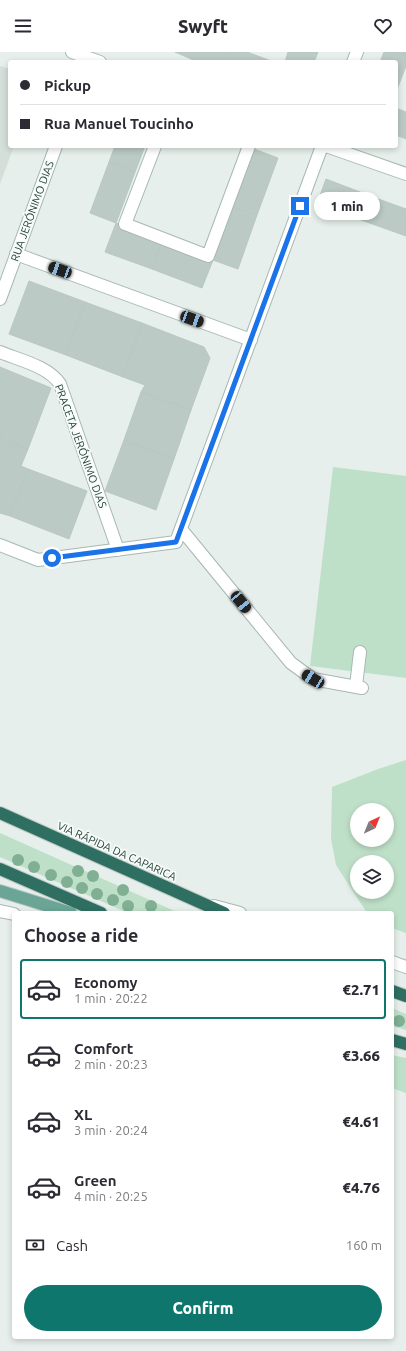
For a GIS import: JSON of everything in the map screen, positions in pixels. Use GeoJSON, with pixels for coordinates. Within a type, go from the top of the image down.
{"type":"FeatureCollection","features":[{"type":"Feature","properties":{"kind":"highway","name":"VIA RÁPIDA DA CAPARICA"},"geometry":{"type":"LineString","coordinates":[[0,813],[220,911]]}},
{"type":"Feature","properties":{"kind":"highway"},"geometry":{"type":"LineString","coordinates":[[0,869],[96,911]]}},
{"type":"Feature","properties":{"kind":"highway"},"geometry":{"type":"LineString","coordinates":[[394,992],[406,996]]}},
{"type":"Feature","properties":{"kind":"highway"},"geometry":{"type":"LineString","coordinates":[[394,1041],[406,1044]]}},
{"type":"Feature","properties":{"kind":"main road"},"geometry":{"type":"LineString","coordinates":[[0,892],[64,911]]}},
{"type":"Feature","properties":{"kind":"street"},"geometry":{"type":"LineString","coordinates":[[72,52],[92,58]]}},
{"type":"Feature","properties":{"kind":"street","name":"RUA JERÓNIMO DIAS"},"geometry":{"type":"LineString","coordinates":[[0,299],[55,148]]}},
{"type":"Feature","properties":{"kind":"street"},"geometry":{"type":"LineString","coordinates":[[154,148],[125,224],[208,256],[248,148]]}},
{"type":"Feature","properties":{"kind":"street"},"geometry":{"type":"LineString","coordinates":[[0,545],[38,560],[176,542],[321,148]]}},
{"type":"Feature","properties":{"kind":"street"},"geometry":{"type":"LineString","coordinates":[[332,148],[406,174]]}},
{"type":"Feature","properties":{"kind":"street"},"geometry":{"type":"LineString","coordinates":[[16,254],[251,340]]}},
{"type":"Feature","properties":{"kind":"street","name":"PRACETA JERÓNIMO DIAS"},"geometry":{"type":"LineString","coordinates":[[0,352],[45,371],[54,376],[60,384],[118,550]]}},
{"type":"Feature","properties":{"kind":"street"},"geometry":{"type":"LineString","coordinates":[[181,529],[291,663],[313,679],[359,687],[360,652]]}},
{"type":"Feature","properties":{"kind":"street"},"geometry":{"type":"LineString","coordinates":[[200,902],[233,911]]}},
{"type":"Feature","properties":{"kind":"street"},"geometry":{"type":"LineString","coordinates":[[0,911],[12,914]]}},
{"type":"Feature","properties":{"kind":"street"},"geometry":{"type":"LineString","coordinates":[[394,963],[406,968]]}},
{"type":"Feature","properties":{"kind":"shaded area"},"geometry":{"type":"Polygon","coordinates":[[[0,66],[8,68],[8,148],[13,148],[0,184],[0,66]]]}},
{"type":"Feature","properties":{"kind":"green space"},"geometry":{"type":"Polygon","coordinates":[[[333,467],[406,476],[406,678],[310,666],[333,467]]]}},
{"type":"Feature","properties":{"kind":"green space"},"geometry":{"type":"Polygon","coordinates":[[[406,760],[406,933],[394,929],[394,911],[366,911],[358,899],[394,899],[394,855],[350,855],[350,887],[336,865],[331,839],[332,787],[406,760]]]}},
{"type":"Feature","properties":{"kind":"green space"},"geometry":{"type":"Polygon","coordinates":[[[0,833],[175,911],[123,911],[0,857],[0,833]]]}},
{"type":"Feature","properties":{"kind":"green space"},"geometry":{"type":"Polygon","coordinates":[[[394,1009],[406,1014],[406,1030],[394,1027],[394,1009]]]}},
{"type":"Feature","properties":{"kind":"green space"},"geometry":{"type":"Polygon","coordinates":[[[394,1055],[406,1058],[406,1093],[394,1089],[394,1055]]]}},
{"type":"Feature","properties":{"kind":"building"},"geometry":{"type":"Polygon","coordinates":[[[175,52],[232,52],[229,60],[193,60],[175,52]]]}},
{"type":"Feature","properties":{"kind":"building"},"geometry":{"type":"Polygon","coordinates":[[[232,52],[247,52],[269,60],[229,60],[232,52]]]}},
{"type":"Feature","properties":{"kind":"building"},"geometry":{"type":"Polygon","coordinates":[[[288,52],[318,52],[315,60],[286,60],[288,52]]]}},
{"type":"Feature","properties":{"kind":"building"},"geometry":{"type":"Polygon","coordinates":[[[384,52],[406,52],[406,66],[398,87],[398,60],[381,60],[384,52]]]}},
{"type":"Feature","properties":{"kind":"building"},"geometry":{"type":"Polygon","coordinates":[[[398,109],[406,112],[406,139],[398,136],[398,109]]]}},
{"type":"Feature","properties":{"kind":"building"},"geometry":{"type":"Polygon","coordinates":[[[114,148],[144,148],[135,172],[109,162],[114,148]]]}},
{"type":"Feature","properties":{"kind":"building"},"geometry":{"type":"Polygon","coordinates":[[[254,149],[278,158],[257,215],[233,207],[254,149]]]}},
{"type":"Feature","properties":{"kind":"building"},"geometry":{"type":"Polygon","coordinates":[[[109,162],[135,172],[116,223],[90,213],[109,162]]]}},
{"type":"Feature","properties":{"kind":"building"},"geometry":{"type":"Polygon","coordinates":[[[326,179],[373,197],[364,221],[317,204],[326,179]]]}},
{"type":"Feature","properties":{"kind":"building"},"geometry":{"type":"Polygon","coordinates":[[[373,197],[406,209],[406,236],[364,221],[373,197]]]}},
{"type":"Feature","properties":{"kind":"building"},"geometry":{"type":"Polygon","coordinates":[[[233,207],[257,215],[238,269],[213,260],[233,207]]]}},
{"type":"Feature","properties":{"kind":"building"},"geometry":{"type":"Polygon","coordinates":[[[116,223],[162,241],[152,269],[105,252],[116,223]]]}},
{"type":"Feature","properties":{"kind":"building"},"geometry":{"type":"Polygon","coordinates":[[[162,241],[213,260],[202,288],[152,269],[162,241]]]}},
{"type":"Feature","properties":{"kind":"building"},"geometry":{"type":"Polygon","coordinates":[[[29,281],[85,302],[66,355],[9,334],[29,281]]]}},
{"type":"Feature","properties":{"kind":"building"},"geometry":{"type":"Polygon","coordinates":[[[85,302],[142,323],[123,377],[66,355],[85,302]]]}},
{"type":"Feature","properties":{"kind":"building"},"geometry":{"type":"Polygon","coordinates":[[[142,323],[204,347],[210,358],[191,410],[141,392],[145,385],[123,377],[142,323]]]}},
{"type":"Feature","properties":{"kind":"building"},"geometry":{"type":"Polygon","coordinates":[[[0,367],[51,388],[28,449],[0,438],[0,367]]]}},
{"type":"Feature","properties":{"kind":"building"},"geometry":{"type":"Polygon","coordinates":[[[141,392],[191,410],[174,459],[124,440],[141,392]]]}},
{"type":"Feature","properties":{"kind":"building"},"geometry":{"type":"Polygon","coordinates":[[[0,438],[28,449],[21,466],[28,469],[10,516],[0,513],[0,438]]]}},
{"type":"Feature","properties":{"kind":"building"},"geometry":{"type":"Polygon","coordinates":[[[124,440],[174,459],[156,510],[105,491],[124,440]]]}},
{"type":"Feature","properties":{"kind":"building"},"geometry":{"type":"Polygon","coordinates":[[[28,469],[87,491],[69,539],[10,516],[28,469]]]}},
{"type":"Feature","properties":{"kind":"route"},"geometry":{"type":"LineString","coordinates":[[52,558],[176,542],[300,206]]}}]}
